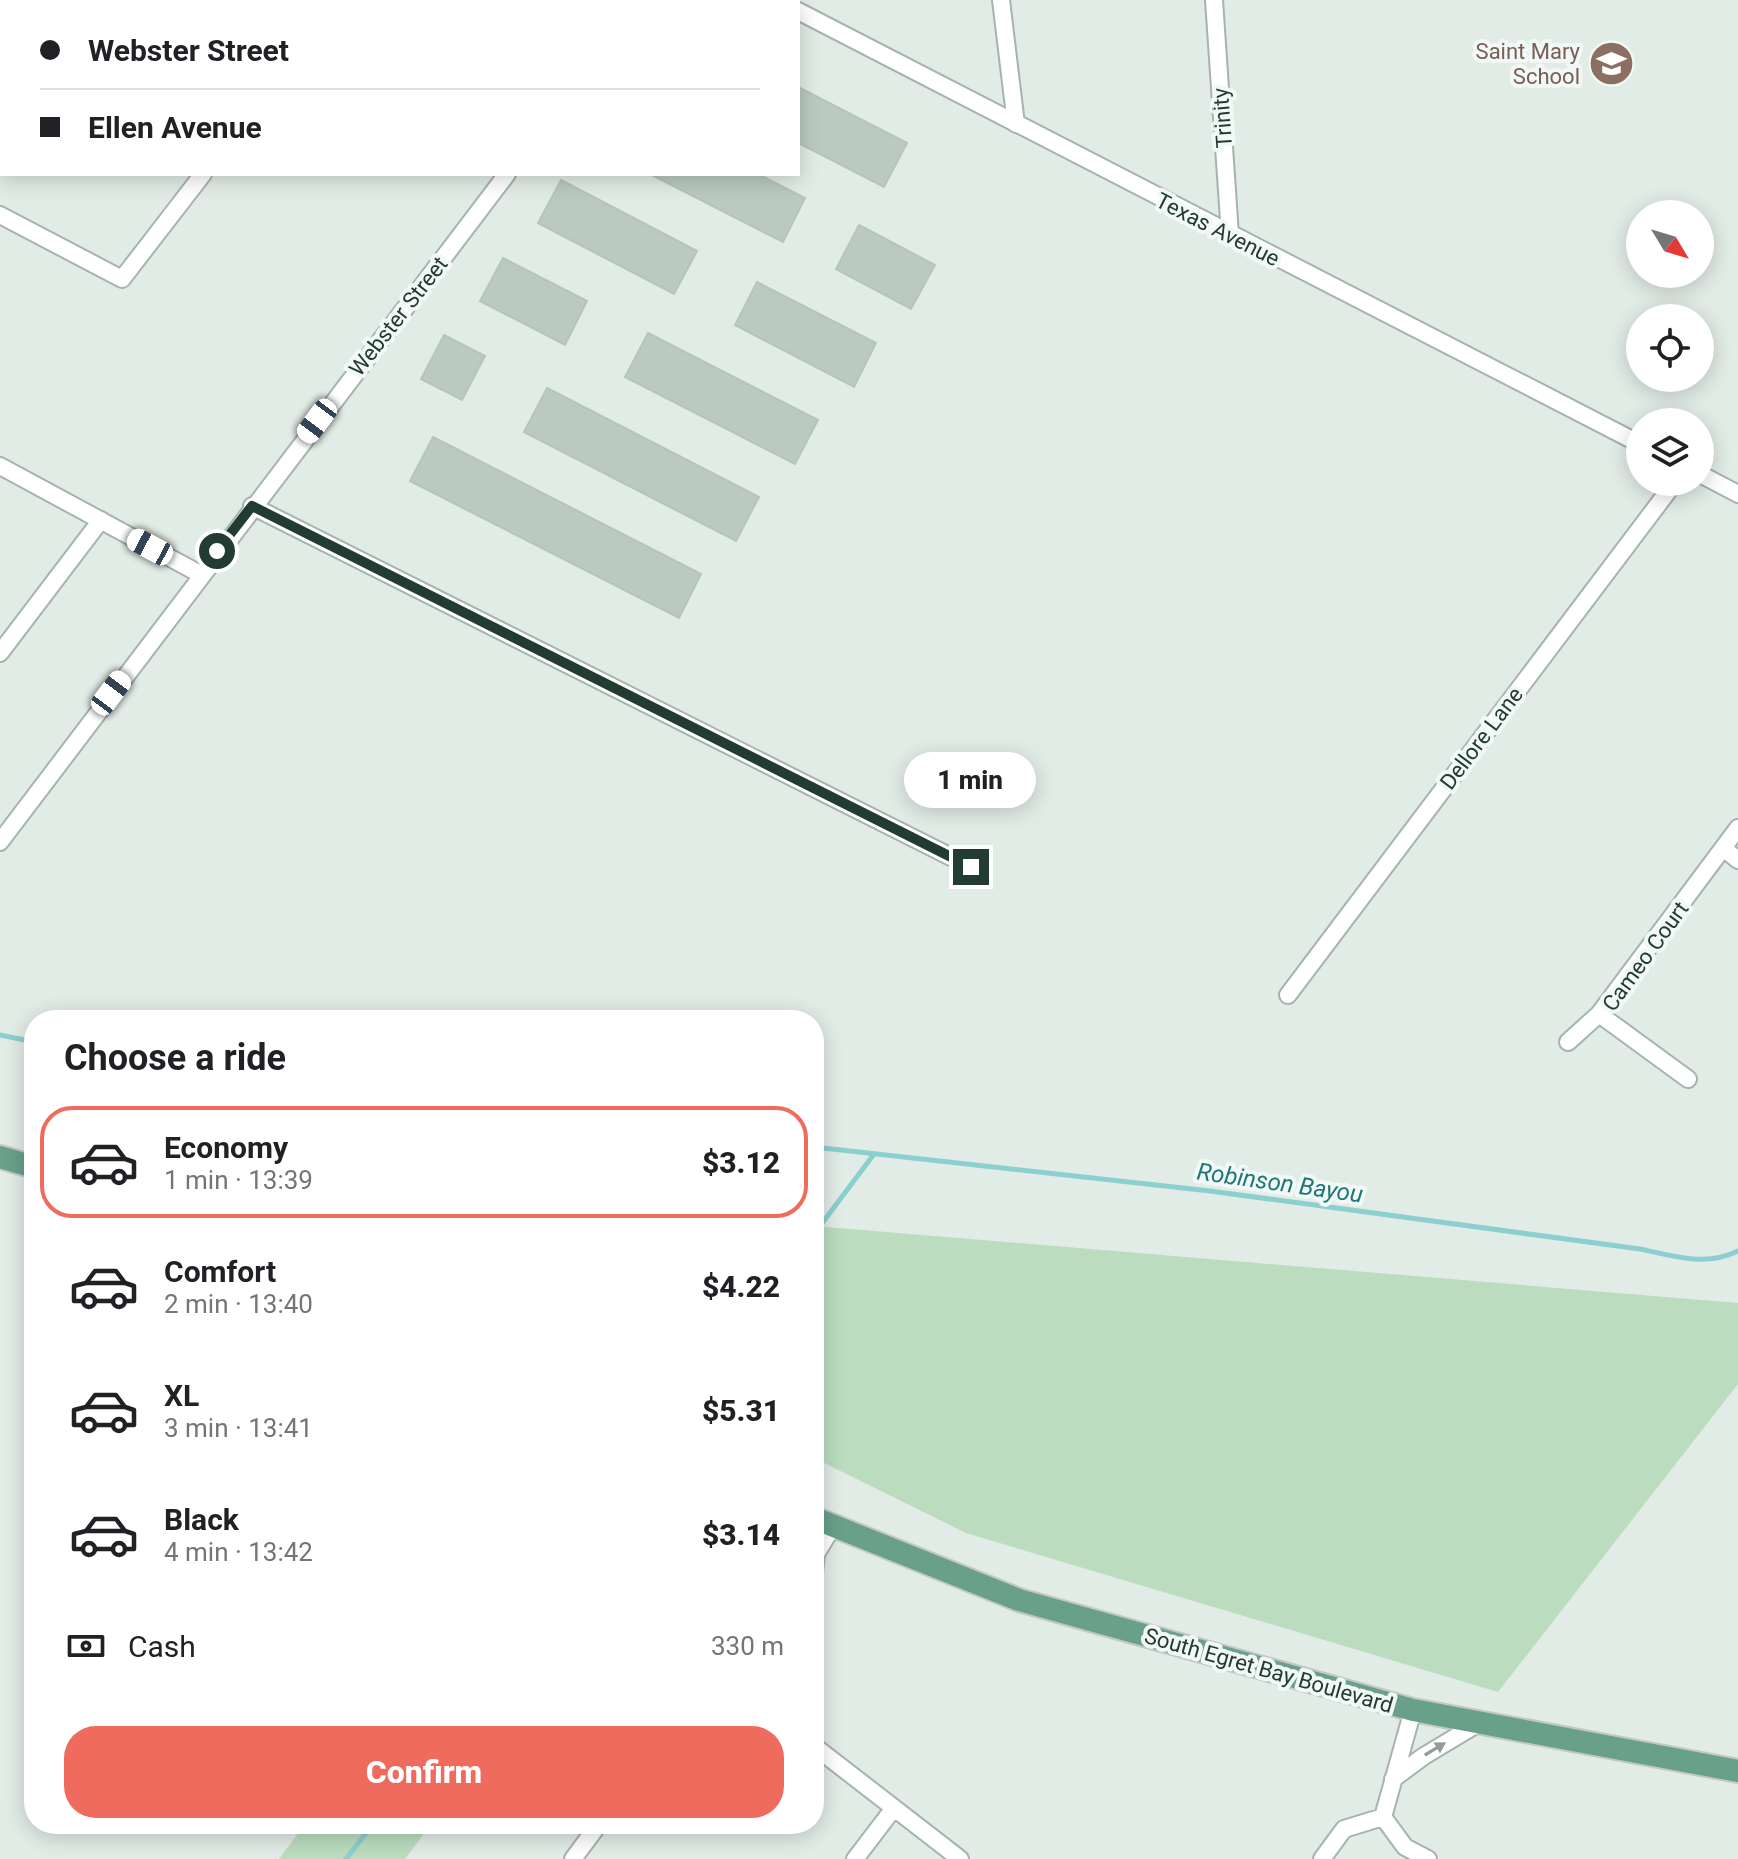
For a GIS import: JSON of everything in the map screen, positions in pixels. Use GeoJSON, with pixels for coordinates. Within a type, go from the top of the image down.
{"type":"FeatureCollection","features":[{"type":"Feature","properties":{"kind":"main road"},"geometry":{"type":"LineString","coordinates":[[0,1157],[24,1164]]}},
{"type":"Feature","properties":{"kind":"main road","name":"South Egret Bay Boulevard"},"geometry":{"type":"LineString","coordinates":[[824,1522],[1019,1600],[1413,1710],[1738,1771]]}},
{"type":"Feature","properties":{"kind":"street"},"geometry":{"type":"LineString","coordinates":[[1001,0],[1016,124]]}},
{"type":"Feature","properties":{"kind":"street","name":"Trinity"},"geometry":{"type":"LineString","coordinates":[[1214,0],[1230,235]]}},
{"type":"Feature","properties":{"kind":"street","name":"Texas Avenue"},"geometry":{"type":"LineString","coordinates":[[800,12],[1626,437]]}},
{"type":"Feature","properties":{"kind":"street"},"geometry":{"type":"LineString","coordinates":[[0,215],[122,279],[201,176]]}},
{"type":"Feature","properties":{"kind":"street","name":"Webster Street"},"geometry":{"type":"LineString","coordinates":[[0,842],[200,574],[505,176]]}},
{"type":"Feature","properties":{"kind":"street"},"geometry":{"type":"LineString","coordinates":[[0,466],[200,574]]}},
{"type":"Feature","properties":{"kind":"street"},"geometry":{"type":"LineString","coordinates":[[1714,481],[1738,494]]}},
{"type":"Feature","properties":{"kind":"street","name":"Dellore Lane"},"geometry":{"type":"LineString","coordinates":[[1288,995],[1664,496]]}},
{"type":"Feature","properties":{"kind":"street"},"geometry":{"type":"LineString","coordinates":[[252,506],[971,867]]}},
{"type":"Feature","properties":{"kind":"street"},"geometry":{"type":"LineString","coordinates":[[0,653],[101,520]]}},
{"type":"Feature","properties":{"kind":"street","name":"Cameo Court"},"geometry":{"type":"LineString","coordinates":[[1688,1079],[1599,1014],[1738,828]]}},
{"type":"Feature","properties":{"kind":"street"},"geometry":{"type":"LineString","coordinates":[[1723,848],[1738,860]]}},
{"type":"Feature","properties":{"kind":"street"},"geometry":{"type":"LineString","coordinates":[[1568,1042],[1599,1014]]}},
{"type":"Feature","properties":{"kind":"street"},"geometry":{"type":"LineString","coordinates":[[1383,1817],[1413,1710]]}},
{"type":"Feature","properties":{"kind":"street"},"geometry":{"type":"LineString","coordinates":[[1393,1779],[1479,1723]]}},
{"type":"Feature","properties":{"kind":"street"},"geometry":{"type":"LineString","coordinates":[[824,1754],[960,1859]]}},
{"type":"Feature","properties":{"kind":"street"},"geometry":{"type":"LineString","coordinates":[[855,1859],[894,1808]]}},
{"type":"Feature","properties":{"kind":"street"},"geometry":{"type":"LineString","coordinates":[[1322,1859],[1344,1829],[1383,1817]]}},
{"type":"Feature","properties":{"kind":"street"},"geometry":{"type":"LineString","coordinates":[[1383,1817],[1405,1847],[1428,1859]]}},
{"type":"Feature","properties":{"kind":"street"},"geometry":{"type":"LineString","coordinates":[[573,1859],[592,1834]]}},
{"type":"Feature","properties":{"kind":"green space"},"geometry":{"type":"Polygon","coordinates":[[[824,1227],[1738,1303],[1738,1384],[1498,1692],[966,1533],[824,1463],[824,1227]]]}},
{"type":"Feature","properties":{"kind":"green space"},"geometry":{"type":"Polygon","coordinates":[[[298,1834],[424,1834],[405,1859],[279,1859],[298,1834]]]}},
{"type":"Feature","properties":{"kind":"building"},"geometry":{"type":"Polygon","coordinates":[[[800,88],[907,143],[884,187],[800,144],[800,88]]]}},
{"type":"Feature","properties":{"kind":"building"},"geometry":{"type":"Polygon","coordinates":[[[654,176],[762,176],[805,198],[783,242],[654,176]]]}},
{"type":"Feature","properties":{"kind":"building"},"geometry":{"type":"Polygon","coordinates":[[[561,180],[697,251],[674,294],[538,223],[561,180]]]}},
{"type":"Feature","properties":{"kind":"building"},"geometry":{"type":"Polygon","coordinates":[[[859,225],[935,265],[911,309],[836,269],[859,225]]]}},
{"type":"Feature","properties":{"kind":"building"},"geometry":{"type":"Polygon","coordinates":[[[503,258],[587,301],[565,345],[480,301],[503,258]]]}},
{"type":"Feature","properties":{"kind":"building"},"geometry":{"type":"Polygon","coordinates":[[[757,282],[876,343],[854,387],[735,325],[757,282]]]}},
{"type":"Feature","properties":{"kind":"building"},"geometry":{"type":"Polygon","coordinates":[[[648,333],[818,420],[795,464],[625,377],[648,333]]]}},
{"type":"Feature","properties":{"kind":"building"},"geometry":{"type":"Polygon","coordinates":[[[444,335],[485,356],[462,400],[421,379],[444,335]]]}},
{"type":"Feature","properties":{"kind":"building"},"geometry":{"type":"Polygon","coordinates":[[[547,388],[759,497],[736,541],[524,432],[547,388]]]}},
{"type":"Feature","properties":{"kind":"building"},"geometry":{"type":"Polygon","coordinates":[[[433,437],[701,574],[679,618],[410,481],[433,437]]]}},
{"type":"Feature","properties":{"kind":"waterway","name":"Robinson Bayou"},"geometry":{"type":"LineString","coordinates":[[0,1035],[24,1040]]}},
{"type":"Feature","properties":{"kind":"waterway","name":"Robinson Bayou"},"geometry":{"type":"LineString","coordinates":[[824,1148],[1210,1191],[1640,1249],[1690,1259],[1714,1258],[1738,1251]]}},
{"type":"Feature","properties":{"kind":"waterway"},"geometry":{"type":"LineString","coordinates":[[824,1221],[874,1154]]}},
{"type":"Feature","properties":{"kind":"waterway"},"geometry":{"type":"LineString","coordinates":[[346,1859],[365,1834]]}},
{"type":"Feature","properties":{"kind":"place","name":"Saint Mary School"},"geometry":{"type":"Point","coordinates":[1611,64]}},
{"type":"Feature","properties":{"kind":"route"},"geometry":{"type":"LineString","coordinates":[[217,551],[252,506],[971,867]]}}]}
